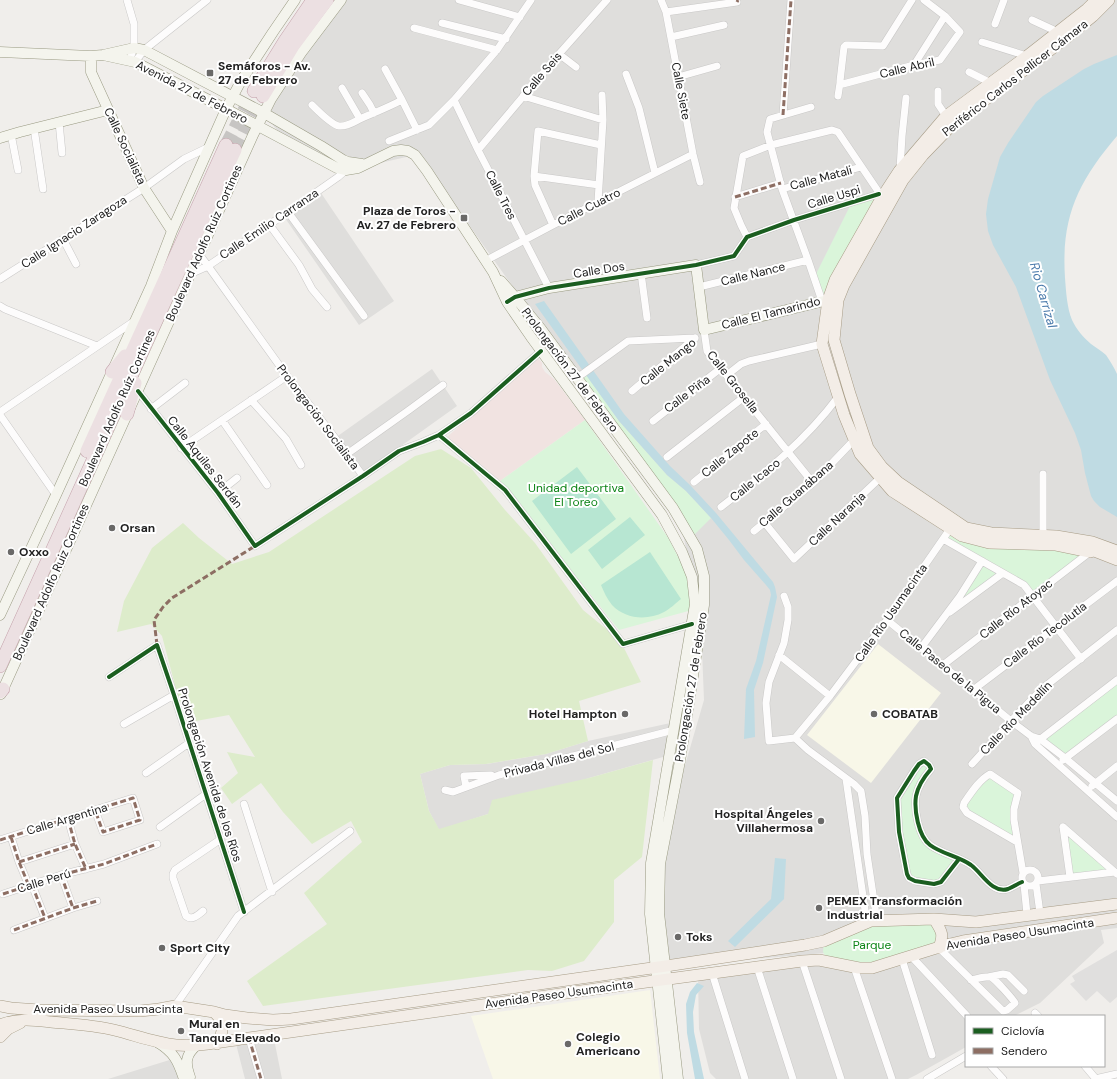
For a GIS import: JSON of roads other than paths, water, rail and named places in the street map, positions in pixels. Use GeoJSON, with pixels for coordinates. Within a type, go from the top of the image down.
{"type":"FeatureCollection","features":[{"type":"Feature","properties":{"kind":"highway"},"geometry":{"type":"LineString","coordinates":[[313,0],[285,41],[259,94],[327,0]]}},
{"type":"Feature","properties":{"kind":"highway","name":"Boulevard Adolfo Ruíz Cortines"},"geometry":{"type":"LineString","coordinates":[[0,646],[231,148]]}},
{"type":"Feature","properties":{"kind":"highway"},"geometry":{"type":"LineString","coordinates":[[112,372],[141,344]]}},
{"type":"Feature","properties":{"kind":"highway"},"geometry":{"type":"LineString","coordinates":[[127,414],[141,344]]}},
{"type":"Feature","properties":{"kind":"highway","name":"Boulevard Adolfo Ruíz Cortines"},"geometry":{"type":"LineString","coordinates":[[0,666],[141,344]]}},
{"type":"Feature","properties":{"kind":"main road"},"geometry":{"type":"LineString","coordinates":[[0,615],[136,320],[172,231],[226,109],[241,81],[296,0]]}},
{"type":"Feature","properties":{"kind":"main road","name":"Boulevard Adolfo Ruiz Cortines"},"geometry":{"type":"LineString","coordinates":[[1,692],[257,126],[271,99],[301,53],[341,0]]}},
{"type":"Feature","properties":{"kind":"main road","name":"Periférico Carlos Pellicer Cámara"},"geometry":{"type":"LineString","coordinates":[[829,300],[844,285],[903,180],[923,155],[951,126],[1066,38],[1093,16],[1109,0]]}},
{"type":"Feature","properties":{"kind":"main road","name":"Periférico Carlos Pellicer Cámara"},"geometry":{"type":"LineString","coordinates":[[1092,2],[1058,32],[946,116],[881,196],[836,280],[829,300],[822,344],[838,397],[860,454],[892,491],[953,525],[991,533],[1056,536],[1092,542],[1117,551]]}},
{"type":"Feature","properties":{"kind":"main road","name":"Avenida 27 de Febrero"},"geometry":{"type":"LineString","coordinates":[[1,52],[91,56],[103,55],[134,48],[144,50],[233,96],[321,146],[343,160],[347,166],[338,168],[226,109],[132,62],[103,55]]}},
{"type":"Feature","properties":{"kind":"main road","name":"Calle Socialista"},"geometry":{"type":"LineString","coordinates":[[91,56],[91,72],[144,188],[172,231]]}},
{"type":"Feature","properties":{"kind":"main road"},"geometry":{"type":"LineString","coordinates":[[0,138],[108,110]]}},
{"type":"Feature","properties":{"kind":"main road","name":"Prolongación 27 de Febrero"},"geometry":{"type":"LineString","coordinates":[[347,166],[364,164],[393,151],[408,151],[415,155],[511,299],[541,350],[662,515],[682,552],[692,577],[695,604],[651,863],[650,914],[661,967]]}},
{"type":"Feature","properties":{"kind":"main road","name":"Calle Dos"},"geometry":{"type":"LineString","coordinates":[[511,299],[549,288],[696,264]]}},
{"type":"Feature","properties":{"kind":"main road","name":"Calle Grosella"},"geometry":{"type":"LineString","coordinates":[[696,264],[704,333]]}},
{"type":"Feature","properties":{"kind":"main road","name":"Prolongación 27 de Febrero"},"geometry":{"type":"LineString","coordinates":[[511,299],[541,329],[673,508],[698,549],[704,576],[704,605],[680,761],[660,864],[659,913],[661,967],[668,1079]]}},
{"type":"Feature","properties":{"kind":"main road","name":"Periférico Carlos Pellicer Cámara"},"geometry":{"type":"LineString","coordinates":[[829,300],[834,340],[868,448],[882,467],[898,482],[953,525],[962,536],[989,543],[1056,544],[1090,552],[1094,551],[1117,560]]}},
{"type":"Feature","properties":{"kind":"main road","name":"Calle El Tamarindo"},"geometry":{"type":"LineString","coordinates":[[704,333],[829,300]]}},
{"type":"Feature","properties":{"kind":"main road","name":"Avenida Paseo Usumacinta"},"geometry":{"type":"LineString","coordinates":[[0,1006],[39,1010],[140,1011],[175,1006],[247,1018],[273,1020],[291,1019],[661,967],[805,945],[824,941],[871,921],[934,918],[976,922],[1027,914],[1117,904]]}},
{"type":"Feature","properties":{"kind":"main road"},"geometry":{"type":"LineString","coordinates":[[934,918],[942,935],[939,948]]}},
{"type":"Feature","properties":{"kind":"main road","name":"Avenida Paseo Usumacinta"},"geometry":{"type":"LineString","coordinates":[[0,1025],[20,1020],[33,1020],[113,1030],[175,1045],[217,1044],[249,1038],[662,979],[802,961],[814,960],[854,967],[874,968],[963,941],[1117,918]]}},
{"type":"Feature","properties":{"kind":"main road"},"geometry":{"type":"LineString","coordinates":[[824,941],[824,955],[833,963]]}},
{"type":"Feature","properties":{"kind":"main road","name":"Prolongación 27 de Febrero"},"geometry":{"type":"LineString","coordinates":[[662,979],[678,1079]]}},
{"type":"Feature","properties":{"kind":"main road"},"geometry":{"type":"LineString","coordinates":[[94,1027],[88,1020],[92,1012],[95,1011]]}},
{"type":"Feature","properties":{"kind":"main road"},"geometry":{"type":"LineString","coordinates":[[214,1012],[220,1017],[222,1025],[222,1032],[217,1044]]}},
{"type":"Feature","properties":{"kind":"main road"},"geometry":{"type":"LineString","coordinates":[[0,1038],[14,1025],[33,1020]]}},
{"type":"Feature","properties":{"kind":"main road"},"geometry":{"type":"LineString","coordinates":[[156,1041],[169,1050],[176,1058],[184,1079]]}},
{"type":"Feature","properties":{"kind":"main road"},"geometry":{"type":"LineString","coordinates":[[190,1079],[187,1059],[197,1045]]}},
{"type":"Feature","properties":{"kind":"street"},"geometry":{"type":"LineString","coordinates":[[127,0],[134,24],[134,48],[132,62]]}},
{"type":"Feature","properties":{"kind":"street"},"geometry":{"type":"LineString","coordinates":[[132,62],[144,50],[207,0]]}},
{"type":"Feature","properties":{"kind":"street"},"geometry":{"type":"LineString","coordinates":[[459,0],[520,17]]}},
{"type":"Feature","properties":{"kind":"street"},"geometry":{"type":"LineString","coordinates":[[389,141],[429,125],[454,100],[497,50],[531,0]]}},
{"type":"Feature","properties":{"kind":"street","name":"Calle Seis"},"geometry":{"type":"LineString","coordinates":[[478,150],[607,0]]}},
{"type":"Feature","properties":{"kind":"street","name":"Calle Siete"},"geometry":{"type":"LineString","coordinates":[[661,0],[666,12],[693,154],[700,182]]}},
{"type":"Feature","properties":{"kind":"street"},"geometry":{"type":"LineString","coordinates":[[784,115],[791,0]]}},
{"type":"Feature","properties":{"kind":"street"},"geometry":{"type":"LineString","coordinates":[[838,96],[844,47],[883,46],[912,0]]}},
{"type":"Feature","properties":{"kind":"street"},"geometry":{"type":"LineString","coordinates":[[914,65],[945,16],[924,0]]}},
{"type":"Feature","properties":{"kind":"street"},"geometry":{"type":"LineString","coordinates":[[995,24],[1004,0]]}},
{"type":"Feature","properties":{"kind":"street"},"geometry":{"type":"LineString","coordinates":[[666,12],[737,2]]}},
{"type":"Feature","properties":{"kind":"street","name":"Calle Abril"},"geometry":{"type":"LineString","coordinates":[[840,84],[914,65],[940,60],[960,32],[945,16]]}},
{"type":"Feature","properties":{"kind":"street"},"geometry":{"type":"LineString","coordinates":[[1032,20],[1058,32]]}},
{"type":"Feature","properties":{"kind":"street"},"geometry":{"type":"LineString","coordinates":[[442,23],[506,38]]}},
{"type":"Feature","properties":{"kind":"street"},"geometry":{"type":"LineString","coordinates":[[671,37],[724,25]]}},
{"type":"Feature","properties":{"kind":"street"},"geometry":{"type":"LineString","coordinates":[[414,28],[497,50]]}},
{"type":"Feature","properties":{"kind":"street"},"geometry":{"type":"LineString","coordinates":[[982,42],[1027,56]]}},
{"type":"Feature","properties":{"kind":"street"},"geometry":{"type":"LineString","coordinates":[[559,54],[576,67]]}},
{"type":"Feature","properties":{"kind":"street"},"geometry":{"type":"LineString","coordinates":[[678,77],[717,66]]}},
{"type":"Feature","properties":{"kind":"street"},"geometry":{"type":"LineString","coordinates":[[384,69],[417,130]]}},
{"type":"Feature","properties":{"kind":"street"},"geometry":{"type":"LineString","coordinates":[[969,72],[991,83]]}},
{"type":"Feature","properties":{"kind":"street"},"geometry":{"type":"LineString","coordinates":[[626,74],[638,108],[655,173]]}},
{"type":"Feature","properties":{"kind":"street"},"geometry":{"type":"LineString","coordinates":[[342,88],[360,119]]}},
{"type":"Feature","properties":{"kind":"street"},"geometry":{"type":"LineString","coordinates":[[938,91],[938,104],[946,116]]}},
{"type":"Feature","properties":{"kind":"street"},"geometry":{"type":"LineString","coordinates":[[362,93],[374,113]]}},
{"type":"Feature","properties":{"kind":"street"},"geometry":{"type":"LineString","coordinates":[[598,202],[603,120],[602,95]]}},
{"type":"Feature","properties":{"kind":"street"},"geometry":{"type":"LineString","coordinates":[[523,96],[603,120]]}},
{"type":"Feature","properties":{"kind":"street"},"geometry":{"type":"LineString","coordinates":[[900,172],[906,98]]}},
{"type":"Feature","properties":{"kind":"street"},"geometry":{"type":"LineString","coordinates":[[312,106],[337,125],[348,125],[402,100]]}},
{"type":"Feature","properties":{"kind":"street","name":"Calle Tres"},"geometry":{"type":"LineString","coordinates":[[454,100],[549,288]]}},
{"type":"Feature","properties":{"kind":"street"},"geometry":{"type":"LineString","coordinates":[[811,107],[770,119],[767,132],[782,186],[808,260],[829,300]]}},
{"type":"Feature","properties":{"kind":"street"},"geometry":{"type":"LineString","coordinates":[[59,122],[62,153]]}},
{"type":"Feature","properties":{"kind":"street"},"geometry":{"type":"LineString","coordinates":[[34,128],[43,189]]}},
{"type":"Feature","properties":{"kind":"street"},"geometry":{"type":"LineString","coordinates":[[696,264],[734,256],[747,237],[734,208],[743,156],[771,146],[832,130],[838,132],[881,196]]}},
{"type":"Feature","properties":{"kind":"street"},"geometry":{"type":"LineString","coordinates":[[553,225],[535,185],[534,176],[538,131],[601,145]]}},
{"type":"Feature","properties":{"kind":"street"},"geometry":{"type":"LineString","coordinates":[[11,134],[18,170]]}},
{"type":"Feature","properties":{"kind":"street","name":"Calle Ignacio Zaragoza"},"geometry":{"type":"LineString","coordinates":[[0,279],[144,188],[184,159],[209,147]]}},
{"type":"Feature","properties":{"kind":"street","name":"Calle Cuatro"},"geometry":{"type":"LineString","coordinates":[[486,261],[553,225],[693,154]]}},
{"type":"Feature","properties":{"kind":"street","name":"Calle Emilio Carranza"},"geometry":{"type":"LineString","coordinates":[[190,274],[208,266],[288,212],[338,177],[347,166]]}},
{"type":"Feature","properties":{"kind":"street","name":"Calle Matali"},"geometry":{"type":"LineString","coordinates":[[735,197],[861,167]]}},
{"type":"Feature","properties":{"kind":"street"},"geometry":{"type":"LineString","coordinates":[[534,176],[599,185]]}},
{"type":"Feature","properties":{"kind":"street","name":"Calle Uspi"},"geometry":{"type":"LineString","coordinates":[[747,237],[794,220],[881,196]]}},
{"type":"Feature","properties":{"kind":"street"},"geometry":{"type":"LineString","coordinates":[[288,212],[364,316]]}},
{"type":"Feature","properties":{"kind":"street"},"geometry":{"type":"LineString","coordinates":[[269,224],[299,265],[312,289],[327,307]]}},
{"type":"Feature","properties":{"kind":"street"},"geometry":{"type":"LineString","coordinates":[[63,239],[76,264]]}},
{"type":"Feature","properties":{"kind":"street","name":"Prolongación Socialista"},"geometry":{"type":"LineString","coordinates":[[199,254],[287,376],[363,476],[255,546]]}},
{"type":"Feature","properties":{"kind":"street","name":"Calle Nance"},"geometry":{"type":"LineString","coordinates":[[699,287],[808,260]]}},
{"type":"Feature","properties":{"kind":"street"},"geometry":{"type":"LineString","coordinates":[[641,273],[647,318]]}},
{"type":"Feature","properties":{"kind":"street"},"geometry":{"type":"LineString","coordinates":[[0,306],[33,321],[97,346]]}},
{"type":"Feature","properties":{"kind":"street"},"geometry":{"type":"LineString","coordinates":[[0,412],[136,320]]}},
{"type":"Feature","properties":{"kind":"street","name":"Calle Mango"},"geometry":{"type":"LineString","coordinates":[[632,391],[695,338],[704,333]]}},
{"type":"Feature","properties":{"kind":"street","name":"Calle Grosella"},"geometry":{"type":"LineString","coordinates":[[704,333],[707,351],[812,483]]}},
{"type":"Feature","properties":{"kind":"street"},"geometry":{"type":"LineString","coordinates":[[577,378],[628,342],[695,338]]}},
{"type":"Feature","properties":{"kind":"street"},"geometry":{"type":"LineString","coordinates":[[727,375],[741,364],[749,361],[822,344]]}},
{"type":"Feature","properties":{"kind":"street"},"geometry":{"type":"LineString","coordinates":[[363,476],[399,451],[439,435],[471,413],[541,350]]}},
{"type":"Feature","properties":{"kind":"street","name":"Calle Piña"},"geometry":{"type":"LineString","coordinates":[[653,421],[721,368]]}},
{"type":"Feature","properties":{"kind":"street"},"geometry":{"type":"LineString","coordinates":[[182,448],[287,376]]}},
{"type":"Feature","properties":{"kind":"street"},"geometry":{"type":"LineString","coordinates":[[151,408],[185,383]]}},
{"type":"Feature","properties":{"kind":"street"},"geometry":{"type":"LineString","coordinates":[[347,454],[443,385]]}},
{"type":"Feature","properties":{"kind":"street","name":"Calle Aquiles Serdán"},"geometry":{"type":"LineString","coordinates":[[138,391],[218,493],[255,546]]}},
{"type":"Feature","properties":{"kind":"street"},"geometry":{"type":"LineString","coordinates":[[667,457],[744,397]]}},
{"type":"Feature","properties":{"kind":"street","name":"Calle Icaco"},"geometry":{"type":"LineString","coordinates":[[721,507],[788,452],[827,412],[838,397]]}},
{"type":"Feature","properties":{"kind":"street"},"geometry":{"type":"LineString","coordinates":[[251,400],[286,439],[301,466]]}},
{"type":"Feature","properties":{"kind":"street"},"geometry":{"type":"LineString","coordinates":[[0,415],[56,495]]}},
{"type":"Feature","properties":{"kind":"street"},"geometry":{"type":"LineString","coordinates":[[222,420],[267,485]]}},
{"type":"Feature","properties":{"kind":"street","name":"Calle Zapote"},"geometry":{"type":"LineString","coordinates":[[694,482],[766,424]]}},
{"type":"Feature","properties":{"kind":"street"},"geometry":{"type":"LineString","coordinates":[[439,435],[505,490],[623,644],[692,624]]}},
{"type":"Feature","properties":{"kind":"street","name":"Calle Guanábana"},"geometry":{"type":"LineString","coordinates":[[754,531],[812,483],[854,440]]}},
{"type":"Feature","properties":{"kind":"street"},"geometry":{"type":"LineString","coordinates":[[1043,474],[1043,536]]}},
{"type":"Feature","properties":{"kind":"street"},"geometry":{"type":"LineString","coordinates":[[218,493],[237,478]]}},
{"type":"Feature","properties":{"kind":"street","name":"Calle Naranja"},"geometry":{"type":"LineString","coordinates":[[764,522],[794,559],[880,478]]}},
{"type":"Feature","properties":{"kind":"street","name":"Calle Río Usumacinta"},"geometry":{"type":"LineString","coordinates":[[795,738],[830,696],[887,620],[953,525]]}},
{"type":"Feature","properties":{"kind":"street"},"geometry":{"type":"LineString","coordinates":[[943,539],[1024,586],[1081,659]]}},
{"type":"Feature","properties":{"kind":"street","name":"Calle Río Atoyac"},"geometry":{"type":"LineString","coordinates":[[943,666],[1090,552]]}},
{"type":"Feature","properties":{"kind":"street"},"geometry":{"type":"LineString","coordinates":[[921,648],[960,596],[982,561]]}},
{"type":"Feature","properties":{"kind":"street"},"geometry":{"type":"LineString","coordinates":[[943,617],[1003,573]]}},
{"type":"Feature","properties":{"kind":"street","name":"Calle Río Tecolutla"},"geometry":{"type":"LineString","coordinates":[[973,690],[1117,581]]}},
{"type":"Feature","properties":{"kind":"street"},"geometry":{"type":"LineString","coordinates":[[784,596],[788,607],[788,620],[784,643],[769,682],[766,703],[769,741],[795,738],[808,750],[854,784],[861,791],[865,816],[866,846],[877,921]]}},
{"type":"Feature","properties":{"kind":"street","name":"Calle Paseo de la Pigua"},"geometry":{"type":"LineString","coordinates":[[887,620],[1031,736],[1058,765],[1116,815]]}},
{"type":"Feature","properties":{"kind":"street","name":"Calle Río Medellín"},"geometry":{"type":"LineString","coordinates":[[972,764],[1011,720],[1043,688],[1117,630]]}},
{"type":"Feature","properties":{"kind":"street","name":"Prolongación Avenida de los Ríos"},"geometry":{"type":"LineString","coordinates":[[108,677],[157,645],[244,912]]}},
{"type":"Feature","properties":{"kind":"street"},"geometry":{"type":"LineString","coordinates":[[779,655],[830,696]]}},
{"type":"Feature","properties":{"kind":"street"},"geometry":{"type":"LineString","coordinates":[[1038,742],[1117,680]]}},
{"type":"Feature","properties":{"kind":"street"},"geometry":{"type":"LineString","coordinates":[[124,724],[174,695]]}},
{"type":"Feature","properties":{"kind":"street"},"geometry":{"type":"LineString","coordinates":[[1058,765],[1065,758],[1117,719]]}},
{"type":"Feature","properties":{"kind":"street","name":"Privada Villas del Sol"},"geometry":{"type":"LineString","coordinates":[[445,790],[453,792],[499,775],[674,730]]}},
{"type":"Feature","properties":{"kind":"street","name":"Calle Paseo de la Pigua"},"geometry":{"type":"LineString","coordinates":[[1038,742],[1065,758],[1117,802]]}},
{"type":"Feature","properties":{"kind":"street"},"geometry":{"type":"LineString","coordinates":[[146,773],[189,743]]}},
{"type":"Feature","properties":{"kind":"street"},"geometry":{"type":"LineString","coordinates":[[959,859],[941,882],[934,884],[914,881],[909,878],[907,874],[900,832],[897,798],[919,764],[924,761],[931,769],[921,782],[916,796],[919,826],[924,838],[929,844],[940,851],[959,859],[971,865],[994,887],[1000,890],[1023,884],[1030,887],[1037,883],[1070,877],[1116,873]]}},
{"type":"Feature","properties":{"kind":"street"},"geometry":{"type":"LineString","coordinates":[[1088,790],[1117,766]]}},
{"type":"Feature","properties":{"kind":"street"},"geometry":{"type":"LineString","coordinates":[[1017,842],[967,813],[963,807],[964,803],[980,782],[990,774],[1018,793],[1014,809],[1014,820],[1023,873],[1022,876],[1027,914]]}},
{"type":"Feature","properties":{"kind":"street"},"geometry":{"type":"LineString","coordinates":[[466,787],[464,776],[499,775]]}},
{"type":"Feature","properties":{"kind":"street"},"geometry":{"type":"LineString","coordinates":[[846,779],[866,923]]}},
{"type":"Feature","properties":{"kind":"street"},"geometry":{"type":"LineString","coordinates":[[160,827],[206,794]]}},
{"type":"Feature","properties":{"kind":"street","name":"Calle Argentina"},"geometry":{"type":"LineString","coordinates":[[0,840],[52,823],[133,798],[140,820],[103,832],[95,810]]}},
{"type":"Feature","properties":{"kind":"street"},"geometry":{"type":"LineString","coordinates":[[244,804],[272,892]]}},
{"type":"Feature","properties":{"kind":"street"},"geometry":{"type":"LineString","coordinates":[[68,819],[75,844],[86,869]]}},
{"type":"Feature","properties":{"kind":"street"},"geometry":{"type":"LineString","coordinates":[[1070,877],[1063,827],[1116,873]]}},
{"type":"Feature","properties":{"kind":"street"},"geometry":{"type":"LineString","coordinates":[[175,1006],[238,916],[272,892],[350,831]]}},
{"type":"Feature","properties":{"kind":"street"},"geometry":{"type":"LineString","coordinates":[[11,837],[19,862],[45,918]]}},
{"type":"Feature","properties":{"kind":"street"},"geometry":{"type":"LineString","coordinates":[[203,911],[192,919],[186,916],[173,874],[175,870],[220,839]]}},
{"type":"Feature","properties":{"kind":"street"},"geometry":{"type":"LineString","coordinates":[[19,862],[75,844]]}},
{"type":"Feature","properties":{"kind":"street","name":"Calle Perú"},"geometry":{"type":"LineString","coordinates":[[3,894],[61,875],[86,869],[157,844]]}},
{"type":"Feature","properties":{"kind":"street"},"geometry":{"type":"LineString","coordinates":[[1023,873],[1032,870],[1037,874],[1040,913]]}},
{"type":"Feature","properties":{"kind":"street"},"geometry":{"type":"LineString","coordinates":[[61,875],[73,908]]}},
{"type":"Feature","properties":{"kind":"street"},"geometry":{"type":"LineString","coordinates":[[14,930],[73,908],[97,901]]}},
{"type":"Feature","properties":{"kind":"street"},"geometry":{"type":"LineString","coordinates":[[939,948],[1003,1011],[1006,1011],[1014,1005],[1014,1001],[993,978],[988,977]]}},
{"type":"Feature","properties":{"kind":"street"},"geometry":{"type":"LineString","coordinates":[[907,958],[966,1015]]}},
{"type":"Feature","properties":{"kind":"street"},"geometry":{"type":"LineString","coordinates":[[907,958],[932,1055]]}},
{"type":"Feature","properties":{"kind":"street"},"geometry":{"type":"LineString","coordinates":[[802,961],[841,1079]]}},
{"type":"Feature","properties":{"kind":"street"},"geometry":{"type":"LineString","coordinates":[[757,967],[793,1079]]}},
{"type":"Feature","properties":{"kind":"street"},"geometry":{"type":"LineString","coordinates":[[854,967],[892,1079]]}},
{"type":"Feature","properties":{"kind":"street"},"geometry":{"type":"LineString","coordinates":[[712,973],[745,1079]]}},
{"type":"Feature","properties":{"kind":"street"},"geometry":{"type":"LineString","coordinates":[[971,980],[1004,974],[1008,975],[1024,991]]}},
{"type":"Feature","properties":{"kind":"street"},"geometry":{"type":"LineString","coordinates":[[249,1038],[261,1079]]}},
{"type":"Feature","properties":{"kind":"street"},"geometry":{"type":"LineString","coordinates":[[927,1079],[965,1057]]}},
{"type":"Feature","properties":{"kind":"street"},"geometry":{"type":"LineString","coordinates":[[992,1067],[1003,1079]]}},
{"type":"Feature","properties":{"kind":"street"},"geometry":{"type":"LineString","coordinates":[[1086,1067],[1096,1079],[1117,1074]]}},
{"type":"Feature","properties":{"kind":"water","name":"Rio Carrizal"},"geometry":{"type":"Polygon","coordinates":[[[1117,55],[1117,136],[1103,153],[1082,185],[1069,218],[1064,256],[1066,294],[1072,320],[1086,339],[1106,355],[1117,374],[1117,517],[1100,507],[1091,496],[1081,450],[1075,433],[1050,380],[1016,287],[993,245],[988,231],[986,214],[988,199],[1000,157],[1036,102],[1084,69],[1117,55]]]}},
{"type":"Feature","properties":{"kind":"water"},"geometry":{"type":"Polygon","coordinates":[[[544,301],[624,414],[670,466],[716,513],[773,582],[777,597],[763,663],[754,690],[755,737],[744,739],[746,689],[756,661],[771,595],[770,590],[711,518],[686,491],[667,475],[619,421],[535,304],[544,301]]]}},
{"type":"Feature","properties":{"kind":"water"},"geometry":{"type":"Polygon","coordinates":[[[775,858],[786,859],[784,899],[735,947],[728,941],[771,899],[775,858]]]}},
{"type":"Feature","properties":{"kind":"water"},"geometry":{"type":"Polygon","coordinates":[[[697,983],[704,986],[696,995],[693,1012],[694,1032],[704,1079],[695,1079],[687,1033],[686,1004],[690,992],[697,983]]]}},
{"type":"Feature","properties":{"kind":"tunnel"},"geometry":{"type":"LineString","coordinates":[[226,145],[254,91]]}},
{"type":"Feature","properties":{"kind":"tunnel"},"geometry":{"type":"LineString","coordinates":[[235,150],[263,96]]}},
{"type":"Feature","properties":{"kind":"place","name":"Semáforos - Av. 27 de Febrero"},"geometry":{"type":"Point","coordinates":[210,73]}},
{"type":"Feature","properties":{"kind":"place","name":"Plaza de Toros - Av. 27 de Febrero"},"geometry":{"type":"Point","coordinates":[464,218]}},
{"type":"Feature","properties":{"kind":"place","name":"Orsan"},"geometry":{"type":"Point","coordinates":[112,528]}},
{"type":"Feature","properties":{"kind":"place","name":"Oxxo"},"geometry":{"type":"Point","coordinates":[11,552]}},
{"type":"Feature","properties":{"kind":"place","name":"Hotel Hampton"},"geometry":{"type":"Point","coordinates":[625,714]}},
{"type":"Feature","properties":{"kind":"place","name":"COBATAB"},"geometry":{"type":"Point","coordinates":[874,714]}},
{"type":"Feature","properties":{"kind":"place","name":"Hospital Ángeles Villahermosa"},"geometry":{"type":"Point","coordinates":[821,821]}},
{"type":"Feature","properties":{"kind":"place","name":"PEMEX Transformación Industrial"},"geometry":{"type":"Point","coordinates":[819,908]}},
{"type":"Feature","properties":{"kind":"place","name":"Toks"},"geometry":{"type":"Point","coordinates":[678,937]}},
{"type":"Feature","properties":{"kind":"place","name":"Sport City"},"geometry":{"type":"Point","coordinates":[162,948]}},
{"type":"Feature","properties":{"kind":"place","name":"Mural en Tanque Elevado"},"geometry":{"type":"Point","coordinates":[181,1031]}},
{"type":"Feature","properties":{"kind":"place","name":"Colegio Americano"},"geometry":{"type":"Point","coordinates":[568,1044]}},
{"type":"Feature","properties":{"kind":"park label","name":"Unidad deportiva El Toreo"},"geometry":{"type":"Point","coordinates":[576,495]}},
{"type":"Feature","properties":{"kind":"park label","name":"Parque"},"geometry":{"type":"Point","coordinates":[872,945]}}]}
